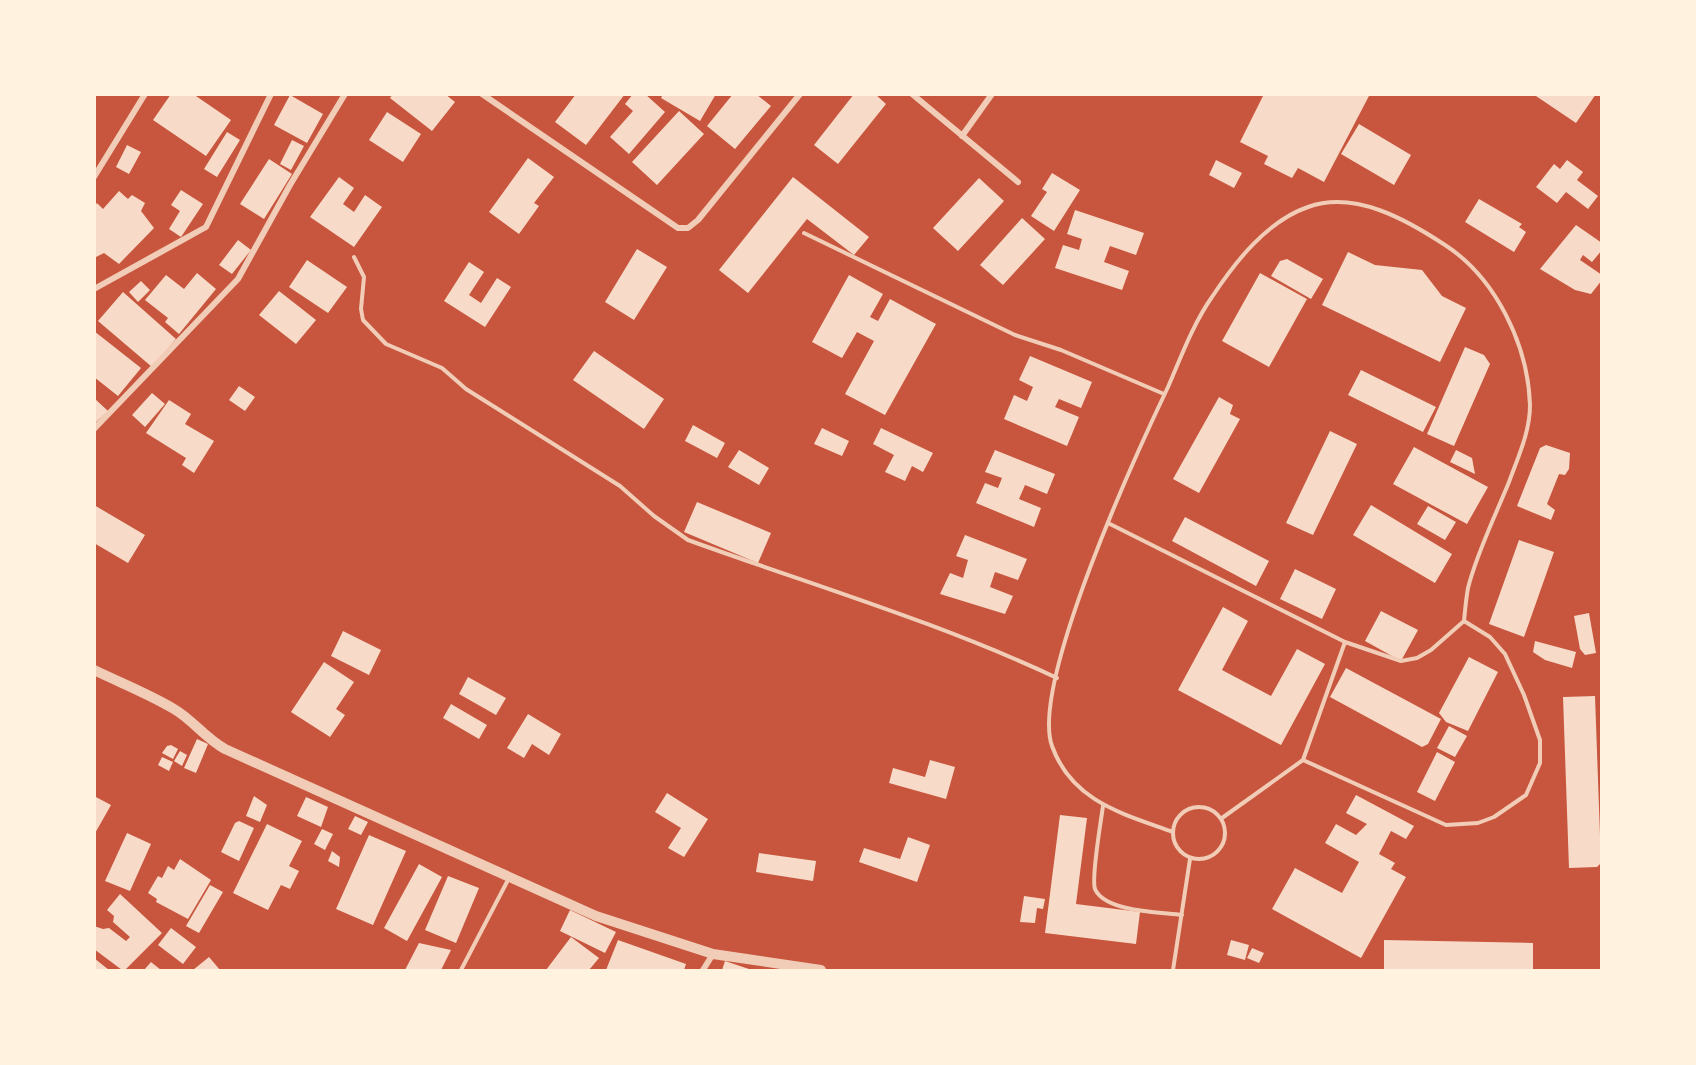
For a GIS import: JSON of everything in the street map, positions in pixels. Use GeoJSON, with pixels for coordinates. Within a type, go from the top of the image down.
{"type":"FeatureCollection","features":[{"type":"Feature","properties":{"kind":"street"},"geometry":{"type":"LineString","coordinates":[[94,177],[145,94]]}},
{"type":"Feature","properties":{"kind":"street"},"geometry":{"type":"LineString","coordinates":[[94,289],[206,227],[271,94]]}},
{"type":"Feature","properties":{"kind":"street"},"geometry":{"type":"LineString","coordinates":[[94,429],[238,279],[290,184],[345,94]]}},
{"type":"Feature","properties":{"kind":"street"},"geometry":{"type":"LineString","coordinates":[[482,94],[678,228],[688,228],[698,220],[798,97],[788,94]]}},
{"type":"Feature","properties":{"kind":"street"},"geometry":{"type":"LineString","coordinates":[[912,94],[1017,182]]}},
{"type":"Feature","properties":{"kind":"street"},"geometry":{"type":"LineString","coordinates":[[962,136],[992,94]]}},
{"type":"Feature","properties":{"kind":"street"},"geometry":{"type":"LineString","coordinates":[[94,670],[188,718],[209,740],[225,749],[596,916],[713,954],[821,970]]}},
{"type":"Feature","properties":{"kind":"street"},"geometry":{"type":"LineString","coordinates":[[703,970],[713,954]]}},
{"type":"Feature","properties":{"kind":"lane"},"geometry":{"type":"LineString","coordinates":[[1108,523],[1345,642],[1401,661],[1417,658],[1431,651],[1464,621],[1468,588],[1524,444],[1530,408],[1526,375],[1517,343],[1499,303],[1482,276],[1456,252],[1429,234],[1364,205],[1326,202],[1307,207],[1274,226],[1253,245],[1226,277],[1198,322],[1120,490],[1071,624],[1057,678],[1049,723],[1051,743],[1058,760],[1074,780],[1103,806],[1173,832]]}},
{"type":"Feature","properties":{"kind":"lane"},"geometry":{"type":"LineString","coordinates":[[804,233],[1015,335],[1061,350],[1164,394]]}},
{"type":"Feature","properties":{"kind":"lane"},"geometry":{"type":"LineString","coordinates":[[354,256],[364,277],[361,309],[363,320],[386,344],[442,368],[466,388],[620,486],[654,516],[688,540],[927,623],[1057,678]]}},
{"type":"Feature","properties":{"kind":"lane"},"geometry":{"type":"LineString","coordinates":[[1303,760],[1446,825],[1478,823],[1494,817],[1526,795],[1540,763],[1540,740],[1524,695],[1505,654],[1490,637],[1464,621]]}},
{"type":"Feature","properties":{"kind":"lane"},"geometry":{"type":"LineString","coordinates":[[1222,818],[1303,760],[1345,642]]}},
{"type":"Feature","properties":{"kind":"lane"},"geometry":{"type":"LineString","coordinates":[[1103,806],[1094,884],[1100,897],[1122,907],[1182,915]]}},
{"type":"Feature","properties":{"kind":"lane"},"geometry":{"type":"LineString","coordinates":[[1190,808],[1208,808],[1222,818],[1226,837],[1222,845],[1208,856],[1190,859],[1176,846],[1173,832],[1175,820],[1190,808]]}},
{"type":"Feature","properties":{"kind":"lane"},"geometry":{"type":"LineString","coordinates":[[1173,970],[1190,859]]}},
{"type":"Feature","properties":{"kind":"lane"},"geometry":{"type":"LineString","coordinates":[[461,970],[510,878]]}},
{"type":"Feature","properties":{"kind":"building"},"geometry":{"type":"Polygon","coordinates":[[[171,94],[193,94],[231,120],[206,156],[153,120],[171,94]]]}},
{"type":"Feature","properties":{"kind":"building"},"geometry":{"type":"Polygon","coordinates":[[[393,94],[445,94],[455,102],[432,131],[390,98],[393,94]]]}},
{"type":"Feature","properties":{"kind":"building"},"geometry":{"type":"Polygon","coordinates":[[[576,94],[625,94],[586,145],[555,122],[576,94]]]}},
{"type":"Feature","properties":{"kind":"building"},"geometry":{"type":"Polygon","coordinates":[[[633,94],[645,94],[665,112],[629,154],[610,137],[633,111],[625,104],[633,94]]]}},
{"type":"Feature","properties":{"kind":"building"},"geometry":{"type":"Polygon","coordinates":[[[663,94],[716,94],[700,121],[661,98],[663,94]]]}},
{"type":"Feature","properties":{"kind":"building"},"geometry":{"type":"Polygon","coordinates":[[[733,94],[756,94],[771,106],[735,149],[707,126],[733,94]]]}},
{"type":"Feature","properties":{"kind":"building"},"geometry":{"type":"Polygon","coordinates":[[[854,94],[875,94],[886,104],[838,164],[814,145],[854,94]]]}},
{"type":"Feature","properties":{"kind":"building"},"geometry":{"type":"Polygon","coordinates":[[[1264,94],[1370,94],[1324,182],[1298,168],[1292,178],[1264,164],[1268,156],[1240,142],[1264,94]]]}},
{"type":"Feature","properties":{"kind":"building"},"geometry":{"type":"Polygon","coordinates":[[[1533,94],[1596,94],[1576,123],[1533,94]]]}},
{"type":"Feature","properties":{"kind":"building"},"geometry":{"type":"Polygon","coordinates":[[[290,95],[323,114],[307,143],[274,125],[290,95]]]}},
{"type":"Feature","properties":{"kind":"building"},"geometry":{"type":"Polygon","coordinates":[[[679,111],[704,134],[657,185],[632,162],[679,111]]]}},
{"type":"Feature","properties":{"kind":"building"},"geometry":{"type":"Polygon","coordinates":[[[387,112],[421,134],[403,162],[369,140],[387,112]]]}},
{"type":"Feature","properties":{"kind":"building"},"geometry":{"type":"Polygon","coordinates":[[[1359,124],[1411,155],[1394,185],[1341,154],[1359,124]]]}},
{"type":"Feature","properties":{"kind":"building"},"geometry":{"type":"Polygon","coordinates":[[[227,132],[240,140],[217,177],[204,169],[227,132]]]}},
{"type":"Feature","properties":{"kind":"building"},"geometry":{"type":"Polygon","coordinates":[[[292,140],[304,146],[291,170],[280,164],[292,140]]]}},
{"type":"Feature","properties":{"kind":"building"},"geometry":{"type":"Polygon","coordinates":[[[127,145],[141,152],[129,174],[116,167],[127,145]]]}},
{"type":"Feature","properties":{"kind":"building"},"geometry":{"type":"Polygon","coordinates":[[[528,158],[554,177],[534,203],[539,206],[519,234],[489,212],[528,158]]]}},
{"type":"Feature","properties":{"kind":"building"},"geometry":{"type":"Polygon","coordinates":[[[269,159],[292,174],[264,219],[240,204],[269,159]]]}},
{"type":"Feature","properties":{"kind":"building"},"geometry":{"type":"Polygon","coordinates":[[[1216,160],[1242,173],[1234,188],[1209,175],[1216,160]]]}},
{"type":"Feature","properties":{"kind":"building"},"geometry":{"type":"Polygon","coordinates":[[[1567,160],[1583,172],[1577,180],[1598,196],[1588,209],[1566,192],[1557,203],[1536,187],[1554,164],[1560,169],[1567,160]]]}},
{"type":"Feature","properties":{"kind":"building"},"geometry":{"type":"Polygon","coordinates":[[[1052,173],[1080,190],[1054,231],[1031,216],[1047,192],[1042,189],[1052,173]]]}},
{"type":"Feature","properties":{"kind":"building"},"geometry":{"type":"Polygon","coordinates":[[[339,177],[354,188],[343,204],[354,212],[365,195],[382,207],[354,247],[310,217],[339,177]]]}},
{"type":"Feature","properties":{"kind":"building"},"geometry":{"type":"Polygon","coordinates":[[[793,177],[869,237],[854,255],[807,219],[748,293],[719,270],[793,177]]]}},
{"type":"Feature","properties":{"kind":"building"},"geometry":{"type":"Polygon","coordinates":[[[979,178],[1004,201],[958,251],[933,228],[979,178]]]}},
{"type":"Feature","properties":{"kind":"building"},"geometry":{"type":"Polygon","coordinates":[[[181,190],[203,204],[181,237],[169,229],[180,211],[171,205],[181,190]]]}},
{"type":"Feature","properties":{"kind":"building"},"geometry":{"type":"Polygon","coordinates":[[[119,191],[128,199],[132,195],[145,203],[141,211],[154,228],[119,264],[104,253],[94,258],[94,207],[97,203],[103,209],[119,191]]]}},
{"type":"Feature","properties":{"kind":"building"},"geometry":{"type":"Polygon","coordinates":[[[1479,199],[1522,224],[1519,227],[1526,232],[1514,252],[1465,222],[1479,199]]]}},
{"type":"Feature","properties":{"kind":"building"},"geometry":{"type":"Polygon","coordinates":[[[1075,210],[1144,233],[1136,255],[1110,246],[1104,262],[1129,271],[1122,290],[1055,268],[1063,245],[1079,250],[1082,239],[1067,234],[1075,210]]]}},
{"type":"Feature","properties":{"kind":"building"},"geometry":{"type":"Polygon","coordinates":[[[1022,218],[1045,239],[1003,285],[980,265],[1022,218]]]}},
{"type":"Feature","properties":{"kind":"building"},"geometry":{"type":"Polygon","coordinates":[[[1576,225],[1602,243],[1602,250],[1592,262],[1583,255],[1580,260],[1602,275],[1602,280],[1591,294],[1575,290],[1540,269],[1576,225]]]}},
{"type":"Feature","properties":{"kind":"building"},"geometry":{"type":"Polygon","coordinates":[[[238,240],[251,250],[232,274],[219,265],[238,240]]]}},
{"type":"Feature","properties":{"kind":"building"},"geometry":{"type":"Polygon","coordinates":[[[637,249],[667,267],[634,320],[605,302],[637,249]]]}},
{"type":"Feature","properties":{"kind":"building"},"geometry":{"type":"Polygon","coordinates":[[[1348,252],[1375,265],[1422,270],[1442,296],[1466,308],[1440,362],[1322,305],[1348,252]]]}},
{"type":"Feature","properties":{"kind":"building"},"geometry":{"type":"Polygon","coordinates":[[[1287,259],[1323,279],[1311,299],[1271,276],[1280,261],[1287,259]]]}},
{"type":"Feature","properties":{"kind":"building"},"geometry":{"type":"Polygon","coordinates":[[[307,260],[347,287],[328,313],[289,287],[307,260]]]}},
{"type":"Feature","properties":{"kind":"building"},"geometry":{"type":"Polygon","coordinates":[[[469,262],[484,272],[469,295],[481,303],[497,278],[511,287],[485,327],[444,301],[469,262]]]}},
{"type":"Feature","properties":{"kind":"building"},"geometry":{"type":"Polygon","coordinates":[[[197,273],[216,289],[179,334],[165,322],[168,318],[145,300],[166,275],[184,289],[197,273]]]}},
{"type":"Feature","properties":{"kind":"building"},"geometry":{"type":"Polygon","coordinates":[[[1260,273],[1307,299],[1269,367],[1222,341],[1260,273]]]}},
{"type":"Feature","properties":{"kind":"building"},"geometry":{"type":"Polygon","coordinates":[[[849,275],[883,294],[870,317],[878,321],[890,299],[936,324],[885,415],[845,394],[874,341],[857,332],[842,358],[812,342],[849,275]]]}},
{"type":"Feature","properties":{"kind":"building"},"geometry":{"type":"Polygon","coordinates":[[[141,281],[150,290],[138,302],[129,292],[141,281]]]}},
{"type":"Feature","properties":{"kind":"building"},"geometry":{"type":"Polygon","coordinates":[[[279,291],[316,320],[296,344],[259,315],[279,291]]]}},
{"type":"Feature","properties":{"kind":"building"},"geometry":{"type":"Polygon","coordinates":[[[123,292],[176,339],[152,367],[98,321],[123,292]]]}},
{"type":"Feature","properties":{"kind":"building"},"geometry":{"type":"Polygon","coordinates":[[[94,331],[141,368],[118,396],[94,377],[94,331]]]}},
{"type":"Feature","properties":{"kind":"building"},"geometry":{"type":"Polygon","coordinates":[[[1465,347],[1484,355],[1490,364],[1454,446],[1427,434],[1465,347]]]}},
{"type":"Feature","properties":{"kind":"building"},"geometry":{"type":"Polygon","coordinates":[[[594,351],[664,399],[644,429],[573,380],[594,351]]]}},
{"type":"Feature","properties":{"kind":"building"},"geometry":{"type":"Polygon","coordinates":[[[1030,356],[1092,382],[1081,408],[1059,399],[1055,407],[1079,417],[1067,446],[1004,419],[1014,395],[1027,401],[1033,387],[1019,380],[1030,356]]]}},
{"type":"Feature","properties":{"kind":"building"},"geometry":{"type":"Polygon","coordinates":[[[1361,370],[1436,407],[1423,432],[1348,395],[1361,370]]]}},
{"type":"Feature","properties":{"kind":"building"},"geometry":{"type":"Polygon","coordinates":[[[239,386],[255,397],[245,411],[229,400],[239,386]]]}},
{"type":"Feature","properties":{"kind":"building"},"geometry":{"type":"Polygon","coordinates":[[[152,393],[165,404],[145,427],[132,415],[152,393]]]}},
{"type":"Feature","properties":{"kind":"building"},"geometry":{"type":"Polygon","coordinates":[[[1219,397],[1233,405],[1230,414],[1240,419],[1199,493],[1173,479],[1219,397]]]}},
{"type":"Feature","properties":{"kind":"building"},"geometry":{"type":"Polygon","coordinates":[[[94,398],[108,411],[94,424],[94,398]]]}},
{"type":"Feature","properties":{"kind":"building"},"geometry":{"type":"Polygon","coordinates":[[[169,400],[191,414],[185,424],[214,441],[194,473],[182,465],[186,458],[146,433],[169,400]]]}},
{"type":"Feature","properties":{"kind":"building"},"geometry":{"type":"Polygon","coordinates":[[[693,425],[725,443],[717,458],[685,441],[693,425]]]}},
{"type":"Feature","properties":{"kind":"building"},"geometry":{"type":"Polygon","coordinates":[[[822,428],[849,441],[842,456],[814,444],[822,428]]]}},
{"type":"Feature","properties":{"kind":"building"},"geometry":{"type":"Polygon","coordinates":[[[881,428],[933,453],[923,472],[912,466],[905,481],[885,472],[894,455],[873,444],[881,428]]]}},
{"type":"Feature","properties":{"kind":"building"},"geometry":{"type":"Polygon","coordinates":[[[1330,431],[1357,444],[1313,535],[1286,523],[1330,431]]]}},
{"type":"Feature","properties":{"kind":"building"},"geometry":{"type":"Polygon","coordinates":[[[1546,445],[1570,453],[1569,469],[1565,475],[1559,474],[1547,504],[1555,510],[1551,520],[1517,506],[1540,448],[1546,445]]]}},
{"type":"Feature","properties":{"kind":"building"},"geometry":{"type":"Polygon","coordinates":[[[1414,447],[1488,487],[1467,524],[1393,484],[1414,447]]]}},
{"type":"Feature","properties":{"kind":"building"},"geometry":{"type":"Polygon","coordinates":[[[739,450],[769,468],[759,485],[728,467],[739,450]]]}},
{"type":"Feature","properties":{"kind":"building"},"geometry":{"type":"Polygon","coordinates":[[[995,450],[1055,474],[1047,494],[1025,485],[1019,499],[1041,508],[1034,527],[976,503],[985,483],[998,488],[1002,478],[985,472],[995,450]]]}},
{"type":"Feature","properties":{"kind":"building"},"geometry":{"type":"Polygon","coordinates":[[[1456,450],[1472,458],[1475,474],[1450,462],[1456,450]]]}},
{"type":"Feature","properties":{"kind":"building"},"geometry":{"type":"Polygon","coordinates":[[[697,502],[771,533],[758,563],[684,532],[697,502]]]}},
{"type":"Feature","properties":{"kind":"building"},"geometry":{"type":"Polygon","coordinates":[[[94,505],[145,535],[128,563],[94,543],[94,505]]]}},
{"type":"Feature","properties":{"kind":"building"},"geometry":{"type":"Polygon","coordinates":[[[1371,505],[1452,554],[1435,583],[1353,535],[1371,505]]]}},
{"type":"Feature","properties":{"kind":"building"},"geometry":{"type":"Polygon","coordinates":[[[1428,506],[1456,522],[1445,540],[1417,524],[1428,506]]]}},
{"type":"Feature","properties":{"kind":"building"},"geometry":{"type":"Polygon","coordinates":[[[1185,517],[1269,561],[1256,586],[1172,541],[1185,517]]]}},
{"type":"Feature","properties":{"kind":"building"},"geometry":{"type":"Polygon","coordinates":[[[965,535],[1027,559],[1018,580],[995,572],[990,587],[1013,596],[1005,614],[940,594],[950,573],[963,578],[968,560],[956,556],[965,535]]]}},
{"type":"Feature","properties":{"kind":"building"},"geometry":{"type":"Polygon","coordinates":[[[1519,540],[1554,552],[1524,637],[1489,624],[1519,540]]]}},
{"type":"Feature","properties":{"kind":"building"},"geometry":{"type":"Polygon","coordinates":[[[1295,569],[1336,589],[1322,619],[1280,599],[1295,569]]]}},
{"type":"Feature","properties":{"kind":"building"},"geometry":{"type":"Polygon","coordinates":[[[1223,607],[1248,621],[1222,670],[1271,696],[1297,649],[1325,664],[1281,745],[1178,690],[1223,607]]]}},
{"type":"Feature","properties":{"kind":"building"},"geometry":{"type":"Polygon","coordinates":[[[1381,611],[1418,630],[1401,661],[1365,641],[1381,611]]]}},
{"type":"Feature","properties":{"kind":"building"},"geometry":{"type":"Polygon","coordinates":[[[1589,613],[1596,653],[1585,655],[1580,649],[1574,616],[1589,613]]]}},
{"type":"Feature","properties":{"kind":"building"},"geometry":{"type":"Polygon","coordinates":[[[343,631],[381,650],[369,675],[331,656],[343,631]]]}},
{"type":"Feature","properties":{"kind":"building"},"geometry":{"type":"Polygon","coordinates":[[[1535,641],[1576,652],[1572,668],[1545,660],[1533,652],[1535,641]]]}},
{"type":"Feature","properties":{"kind":"building"},"geometry":{"type":"Polygon","coordinates":[[[1469,657],[1498,672],[1468,731],[1446,722],[1439,713],[1469,657]]]}},
{"type":"Feature","properties":{"kind":"building"},"geometry":{"type":"Polygon","coordinates":[[[324,662],[354,682],[336,709],[345,715],[330,737],[291,712],[324,662]]]}},
{"type":"Feature","properties":{"kind":"building"},"geometry":{"type":"Polygon","coordinates":[[[1346,668],[1441,719],[1428,744],[1422,747],[1330,697],[1346,668]]]}},
{"type":"Feature","properties":{"kind":"building"},"geometry":{"type":"Polygon","coordinates":[[[468,677],[506,698],[496,715],[459,694],[468,677]]]}},
{"type":"Feature","properties":{"kind":"building"},"geometry":{"type":"Polygon","coordinates":[[[1595,696],[1601,863],[1597,867],[1569,868],[1563,697],[1595,696]]]}},
{"type":"Feature","properties":{"kind":"building"},"geometry":{"type":"Polygon","coordinates":[[[451,704],[487,725],[479,739],[443,718],[451,704]]]}},
{"type":"Feature","properties":{"kind":"building"},"geometry":{"type":"Polygon","coordinates":[[[528,714],[561,734],[549,755],[532,744],[524,758],[507,748],[528,714]]]}},
{"type":"Feature","properties":{"kind":"building"},"geometry":{"type":"Polygon","coordinates":[[[1449,726],[1467,736],[1455,757],[1437,748],[1449,726]]]}},
{"type":"Feature","properties":{"kind":"building"},"geometry":{"type":"Polygon","coordinates":[[[197,739],[208,744],[196,773],[184,768],[197,739]]]}},
{"type":"Feature","properties":{"kind":"building"},"geometry":{"type":"Polygon","coordinates":[[[171,745],[178,749],[173,759],[162,753],[167,746],[171,745]]]}},
{"type":"Feature","properties":{"kind":"building"},"geometry":{"type":"Polygon","coordinates":[[[180,751],[187,755],[182,766],[174,761],[180,751]]]}},
{"type":"Feature","properties":{"kind":"building"},"geometry":{"type":"Polygon","coordinates":[[[1437,752],[1455,762],[1435,801],[1417,792],[1437,752]]]}},
{"type":"Feature","properties":{"kind":"building"},"geometry":{"type":"Polygon","coordinates":[[[162,757],[173,762],[169,771],[158,765],[162,757]]]}},
{"type":"Feature","properties":{"kind":"building"},"geometry":{"type":"Polygon","coordinates":[[[930,760],[955,767],[946,799],[889,783],[893,768],[925,777],[930,760]]]}},
{"type":"Feature","properties":{"kind":"building"},"geometry":{"type":"Polygon","coordinates":[[[667,793],[708,819],[684,857],[668,848],[681,828],[655,812],[667,793]]]}},
{"type":"Feature","properties":{"kind":"building"},"geometry":{"type":"Polygon","coordinates":[[[1356,795],[1414,826],[1406,839],[1391,831],[1379,854],[1395,863],[1391,869],[1406,877],[1361,958],[1272,909],[1295,868],[1342,893],[1359,862],[1325,843],[1336,824],[1356,835],[1367,824],[1346,813],[1356,795]]]}},
{"type":"Feature","properties":{"kind":"building"},"geometry":{"type":"Polygon","coordinates":[[[94,796],[111,805],[94,835],[94,796]]]}},
{"type":"Feature","properties":{"kind":"building"},"geometry":{"type":"Polygon","coordinates":[[[254,796],[267,805],[260,822],[246,816],[254,796]]]}},
{"type":"Feature","properties":{"kind":"building"},"geometry":{"type":"Polygon","coordinates":[[[306,797],[328,807],[321,827],[297,816],[306,797]]]}},
{"type":"Feature","properties":{"kind":"building"},"geometry":{"type":"Polygon","coordinates":[[[1060,815],[1087,818],[1076,904],[1140,912],[1136,944],[1045,933],[1060,815]]]}},
{"type":"Feature","properties":{"kind":"building"},"geometry":{"type":"Polygon","coordinates":[[[355,816],[368,822],[361,835],[348,829],[355,816]]]}},
{"type":"Feature","properties":{"kind":"building"},"geometry":{"type":"Polygon","coordinates":[[[239,821],[254,828],[239,861],[221,852],[235,823],[239,821]]]}},
{"type":"Feature","properties":{"kind":"building"},"geometry":{"type":"Polygon","coordinates":[[[267,824],[302,841],[289,866],[299,871],[290,889],[281,885],[268,910],[233,893],[267,824]]]}},
{"type":"Feature","properties":{"kind":"building"},"geometry":{"type":"Polygon","coordinates":[[[322,829],[333,834],[325,850],[314,844],[322,829]]]}},
{"type":"Feature","properties":{"kind":"building"},"geometry":{"type":"Polygon","coordinates":[[[127,833],[151,844],[130,891],[105,881],[127,833]]]}},
{"type":"Feature","properties":{"kind":"building"},"geometry":{"type":"Polygon","coordinates":[[[369,835],[406,851],[373,925],[336,909],[369,835]]]}},
{"type":"Feature","properties":{"kind":"building"},"geometry":{"type":"Polygon","coordinates":[[[908,837],[930,845],[917,882],[859,862],[864,848],[900,859],[908,837]]]}},
{"type":"Feature","properties":{"kind":"building"},"geometry":{"type":"Polygon","coordinates":[[[332,851],[340,857],[339,867],[328,861],[332,851]]]}},
{"type":"Feature","properties":{"kind":"building"},"geometry":{"type":"Polygon","coordinates":[[[759,853],[816,861],[813,881],[756,872],[759,853]]]}},
{"type":"Feature","properties":{"kind":"building"},"geometry":{"type":"Polygon","coordinates":[[[180,859],[211,880],[188,919],[156,902],[157,899],[148,893],[158,876],[162,878],[168,866],[174,870],[180,859]]]}},
{"type":"Feature","properties":{"kind":"building"},"geometry":{"type":"Polygon","coordinates":[[[419,864],[442,877],[407,941],[384,928],[419,864]]]}},
{"type":"Feature","properties":{"kind":"building"},"geometry":{"type":"Polygon","coordinates":[[[448,876],[479,888],[456,943],[425,930],[448,876]]]}},
{"type":"Feature","properties":{"kind":"building"},"geometry":{"type":"Polygon","coordinates":[[[210,885],[223,892],[199,933],[186,926],[210,885]]]}},
{"type":"Feature","properties":{"kind":"building"},"geometry":{"type":"Polygon","coordinates":[[[120,894],[162,933],[125,970],[94,949],[94,926],[109,928],[126,941],[130,937],[113,922],[114,916],[107,910],[120,894]]]}},
{"type":"Feature","properties":{"kind":"building"},"geometry":{"type":"Polygon","coordinates":[[[1024,896],[1045,899],[1043,909],[1037,908],[1035,923],[1020,922],[1024,896]]]}},
{"type":"Feature","properties":{"kind":"building"},"geometry":{"type":"Polygon","coordinates":[[[570,910],[616,932],[605,953],[560,931],[570,910]]]}},
{"type":"Feature","properties":{"kind":"building"},"geometry":{"type":"Polygon","coordinates":[[[171,928],[196,947],[183,964],[158,945],[171,928]]]}},
{"type":"Feature","properties":{"kind":"building"},"geometry":{"type":"Polygon","coordinates":[[[571,937],[599,958],[589,970],[546,970],[571,937]]]}},
{"type":"Feature","properties":{"kind":"building"},"geometry":{"type":"Polygon","coordinates":[[[618,940],[686,964],[684,970],[606,970],[618,940]]]}},
{"type":"Feature","properties":{"kind":"building"},"geometry":{"type":"Polygon","coordinates":[[[1231,940],[1249,945],[1245,960],[1227,955],[1231,940]]]}},
{"type":"Feature","properties":{"kind":"building"},"geometry":{"type":"Polygon","coordinates":[[[1384,940],[1533,943],[1533,970],[1384,970],[1384,940]]]}},
{"type":"Feature","properties":{"kind":"building"},"geometry":{"type":"Polygon","coordinates":[[[419,943],[451,950],[441,970],[405,970],[419,943]]]}},
{"type":"Feature","properties":{"kind":"building"},"geometry":{"type":"Polygon","coordinates":[[[1252,948],[1264,953],[1259,963],[1247,958],[1252,948]]]}},
{"type":"Feature","properties":{"kind":"building"},"geometry":{"type":"Polygon","coordinates":[[[209,957],[220,970],[193,970],[209,957]]]}},
{"type":"Feature","properties":{"kind":"building"},"geometry":{"type":"Polygon","coordinates":[[[94,958],[109,970],[94,970],[94,958]]]}},
{"type":"Feature","properties":{"kind":"building"},"geometry":{"type":"Polygon","coordinates":[[[725,961],[752,970],[722,970],[725,961]]]}},
{"type":"Feature","properties":{"kind":"building"},"geometry":{"type":"Polygon","coordinates":[[[151,962],[161,970],[144,970],[151,962]]]}}]}
